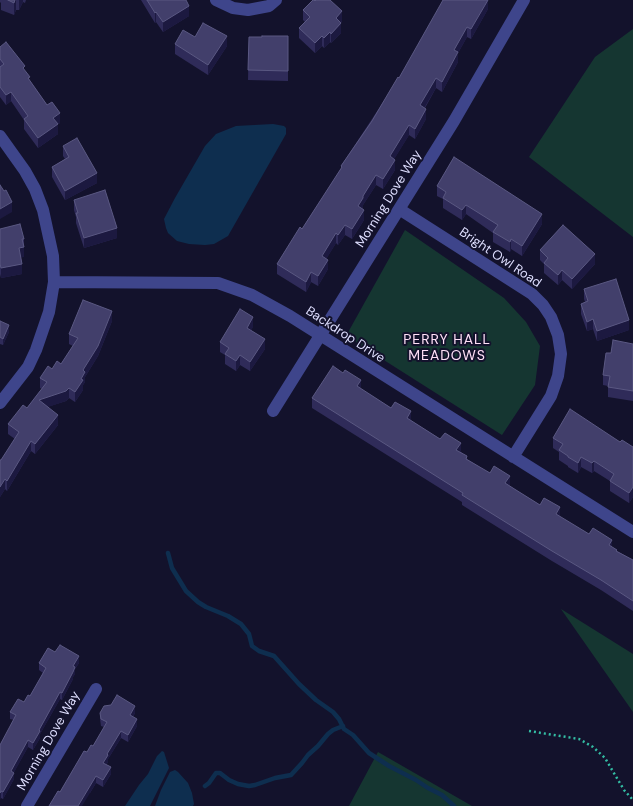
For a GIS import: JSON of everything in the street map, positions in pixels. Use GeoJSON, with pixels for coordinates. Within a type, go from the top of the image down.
{"type":"FeatureCollection","features":[{"type":"Feature","properties":{"kind":"street"},"geometry":{"type":"LineString","coordinates":[[216,0],[233,8],[248,10],[269,6],[276,0]]}},
{"type":"Feature","properties":{"kind":"street","name":"Morning Dove Way"},"geometry":{"type":"LineString","coordinates":[[273,411],[454,121],[524,0]]}},
{"type":"Feature","properties":{"kind":"street"},"geometry":{"type":"LineString","coordinates":[[0,136],[25,171],[35,189],[43,210],[53,256],[54,282],[49,312],[36,350],[28,367],[1,402]]}},
{"type":"Feature","properties":{"kind":"street","name":"Bright Owl Road"},"geometry":{"type":"LineString","coordinates":[[399,209],[532,294],[551,317],[558,335],[561,354],[558,376],[551,396],[513,457]]}},
{"type":"Feature","properties":{"kind":"street","name":"Backdrop Drive"},"geometry":{"type":"LineString","coordinates":[[54,282],[218,282],[252,295],[290,316],[633,532]]}},
{"type":"Feature","properties":{"kind":"street","name":"Morning Dove Way"},"geometry":{"type":"LineString","coordinates":[[27,806],[96,689]]}},
{"type":"Feature","properties":{"kind":"path"},"geometry":{"type":"LineString","coordinates":[[529,731],[579,739],[593,747],[605,758],[624,790],[633,800]]}},
{"type":"Feature","properties":{"kind":"green space"},"geometry":{"type":"Polygon","coordinates":[[[633,29],[633,237],[529,157],[595,57],[633,29]]]}},
{"type":"Feature","properties":{"kind":"green space"},"geometry":{"type":"Polygon","coordinates":[[[405,230],[504,298],[526,322],[540,346],[535,385],[502,435],[346,336],[405,230]]]}},
{"type":"Feature","properties":{"kind":"green space"},"geometry":{"type":"Polygon","coordinates":[[[561,609],[633,654],[633,712],[561,609]]]}},
{"type":"Feature","properties":{"kind":"green space"},"geometry":{"type":"Polygon","coordinates":[[[378,752],[472,806],[349,806],[378,752]]]}},
{"type":"Feature","properties":{"kind":"water"},"geometry":{"type":"Polygon","coordinates":[[[273,124],[284,126],[286,128],[286,134],[228,236],[214,244],[205,245],[189,244],[177,241],[168,233],[164,219],[205,146],[216,134],[236,126],[273,124]]]}},
{"type":"Feature","properties":{"kind":"water"},"geometry":{"type":"Polygon","coordinates":[[[162,751],[164,752],[169,768],[150,806],[125,806],[148,774],[157,756],[162,751]]]}},
{"type":"Feature","properties":{"kind":"water"},"geometry":{"type":"Polygon","coordinates":[[[175,770],[188,783],[192,793],[193,806],[155,806],[170,772],[175,770]]]}},
{"type":"Feature","properties":{"kind":"building"},"geometry":{"type":"Polygon","coordinates":[[[8,0],[15,0],[14,3],[8,0]]]}},
{"type":"Feature","properties":{"kind":"building"},"geometry":{"type":"Polygon","coordinates":[[[147,0],[186,0],[189,6],[163,22],[147,0]]]}},
{"type":"Feature","properties":{"kind":"building"},"geometry":{"type":"Polygon","coordinates":[[[313,0],[330,0],[342,11],[336,18],[341,23],[331,34],[330,32],[324,38],[322,36],[315,43],[299,28],[310,17],[303,10],[313,0]]]}},
{"type":"Feature","properties":{"kind":"building"},"geometry":{"type":"Polygon","coordinates":[[[443,0],[488,0],[471,29],[467,27],[454,50],[458,52],[442,82],[436,78],[420,105],[426,109],[415,129],[409,125],[390,156],[395,160],[383,179],[376,175],[363,196],[358,206],[364,210],[352,229],[345,225],[338,235],[336,233],[322,256],[328,260],[318,276],[311,272],[306,282],[277,264],[300,227],[302,229],[342,167],[341,166],[372,121],[398,77],[399,78],[443,0]]]}},
{"type":"Feature","properties":{"kind":"building"},"geometry":{"type":"Polygon","coordinates":[[[203,23],[227,36],[208,65],[175,44],[183,30],[195,37],[203,23]]]}},
{"type":"Feature","properties":{"kind":"building"},"geometry":{"type":"Polygon","coordinates":[[[288,36],[288,71],[248,70],[249,37],[288,36]]]}},
{"type":"Feature","properties":{"kind":"building"},"geometry":{"type":"Polygon","coordinates":[[[6,42],[25,66],[23,68],[30,77],[28,78],[47,105],[52,102],[60,113],[53,118],[58,124],[38,138],[24,119],[28,116],[11,92],[6,95],[0,87],[0,67],[4,64],[0,59],[0,47],[6,42]]]}},
{"type":"Feature","properties":{"kind":"building"},"geometry":{"type":"Polygon","coordinates":[[[77,138],[97,173],[65,191],[52,167],[69,157],[63,146],[77,138]]]}},
{"type":"Feature","properties":{"kind":"building"},"geometry":{"type":"Polygon","coordinates":[[[454,157],[542,214],[522,246],[511,239],[510,242],[493,232],[498,225],[466,205],[462,210],[443,198],[446,192],[437,186],[454,157]]]}},
{"type":"Feature","properties":{"kind":"building"},"geometry":{"type":"Polygon","coordinates":[[[0,185],[4,191],[6,190],[12,202],[0,209],[0,185]]]}},
{"type":"Feature","properties":{"kind":"building"},"geometry":{"type":"Polygon","coordinates":[[[105,190],[117,228],[84,238],[76,213],[78,213],[74,200],[105,190]]]}},
{"type":"Feature","properties":{"kind":"building"},"geometry":{"type":"Polygon","coordinates":[[[20,224],[24,239],[22,239],[24,247],[19,248],[22,264],[1,268],[0,229],[20,224]]]}},
{"type":"Feature","properties":{"kind":"building"},"geometry":{"type":"Polygon","coordinates":[[[563,225],[595,254],[572,279],[562,270],[558,275],[544,263],[548,258],[540,250],[563,225]]]}},
{"type":"Feature","properties":{"kind":"building"},"geometry":{"type":"Polygon","coordinates":[[[616,279],[629,320],[597,331],[593,319],[587,322],[581,304],[588,301],[584,289],[616,279]]]}},
{"type":"Feature","properties":{"kind":"building"},"geometry":{"type":"Polygon","coordinates":[[[83,300],[112,311],[98,346],[83,370],[85,372],[81,379],[83,380],[75,392],[69,388],[66,391],[39,400],[58,415],[35,444],[31,441],[7,481],[5,479],[0,487],[0,460],[19,432],[8,424],[23,405],[27,408],[47,382],[40,378],[48,366],[52,369],[57,361],[61,364],[78,338],[69,334],[83,300]]]}},
{"type":"Feature","properties":{"kind":"building"},"geometry":{"type":"Polygon","coordinates":[[[240,309],[253,317],[247,328],[265,339],[250,362],[240,355],[236,361],[225,354],[229,348],[220,342],[240,309]]]}},
{"type":"Feature","properties":{"kind":"building"},"geometry":{"type":"Polygon","coordinates":[[[0,321],[9,325],[3,339],[0,337],[0,321]]]}},
{"type":"Feature","properties":{"kind":"building"},"geometry":{"type":"Polygon","coordinates":[[[613,340],[633,344],[633,391],[608,387],[610,376],[603,375],[606,353],[611,353],[613,340]]]}},
{"type":"Feature","properties":{"kind":"building"},"geometry":{"type":"Polygon","coordinates":[[[333,366],[343,373],[345,370],[361,380],[357,386],[391,408],[395,402],[411,411],[407,418],[440,439],[445,433],[461,443],[456,450],[467,456],[466,459],[490,473],[494,466],[510,476],[505,483],[516,490],[540,505],[544,498],[560,507],[556,514],[589,534],[593,528],[612,540],[609,545],[617,550],[616,551],[633,560],[633,601],[462,495],[463,493],[312,398],[333,366]]]}},
{"type":"Feature","properties":{"kind":"building"},"geometry":{"type":"Polygon","coordinates":[[[570,409],[620,442],[622,440],[633,447],[633,487],[629,493],[610,481],[614,474],[594,461],[592,463],[581,457],[578,463],[559,450],[563,444],[553,438],[570,409]]]}},
{"type":"Feature","properties":{"kind":"building"},"geometry":{"type":"Polygon","coordinates":[[[60,645],[79,656],[73,666],[75,667],[73,672],[62,693],[60,692],[33,743],[28,740],[11,771],[14,773],[3,792],[1,791],[0,793],[0,745],[16,715],[10,712],[18,699],[24,702],[28,695],[30,696],[46,668],[39,663],[48,648],[55,652],[60,645]]]}},
{"type":"Feature","properties":{"kind":"building"},"geometry":{"type":"Polygon","coordinates":[[[117,695],[135,706],[130,715],[137,719],[128,735],[121,731],[107,754],[108,755],[103,763],[111,767],[103,780],[96,776],[78,806],[49,806],[58,791],[60,792],[84,751],[87,752],[91,745],[93,746],[107,722],[101,719],[100,713],[104,706],[111,705],[117,695]]]}},
{"type":"Feature","properties":{"kind":"waterway"},"geometry":{"type":"LineString","coordinates":[[168,553],[172,568],[186,591],[198,602],[228,616],[241,624],[249,634],[252,646],[259,651],[274,656],[299,684],[316,700],[333,712],[339,719],[344,729],[353,735],[369,753],[389,766],[442,795],[454,806]]}},
{"type":"Feature","properties":{"kind":"waterway"},"geometry":{"type":"LineString","coordinates":[[205,786],[216,773],[220,773],[229,780],[238,784],[249,786],[291,775],[328,734],[343,726]]}},
{"type":"Feature","properties":{"kind":"district","name":"PERRY HALL MEADOWS"},"geometry":{"type":"Point","coordinates":[447,348]}}]}
